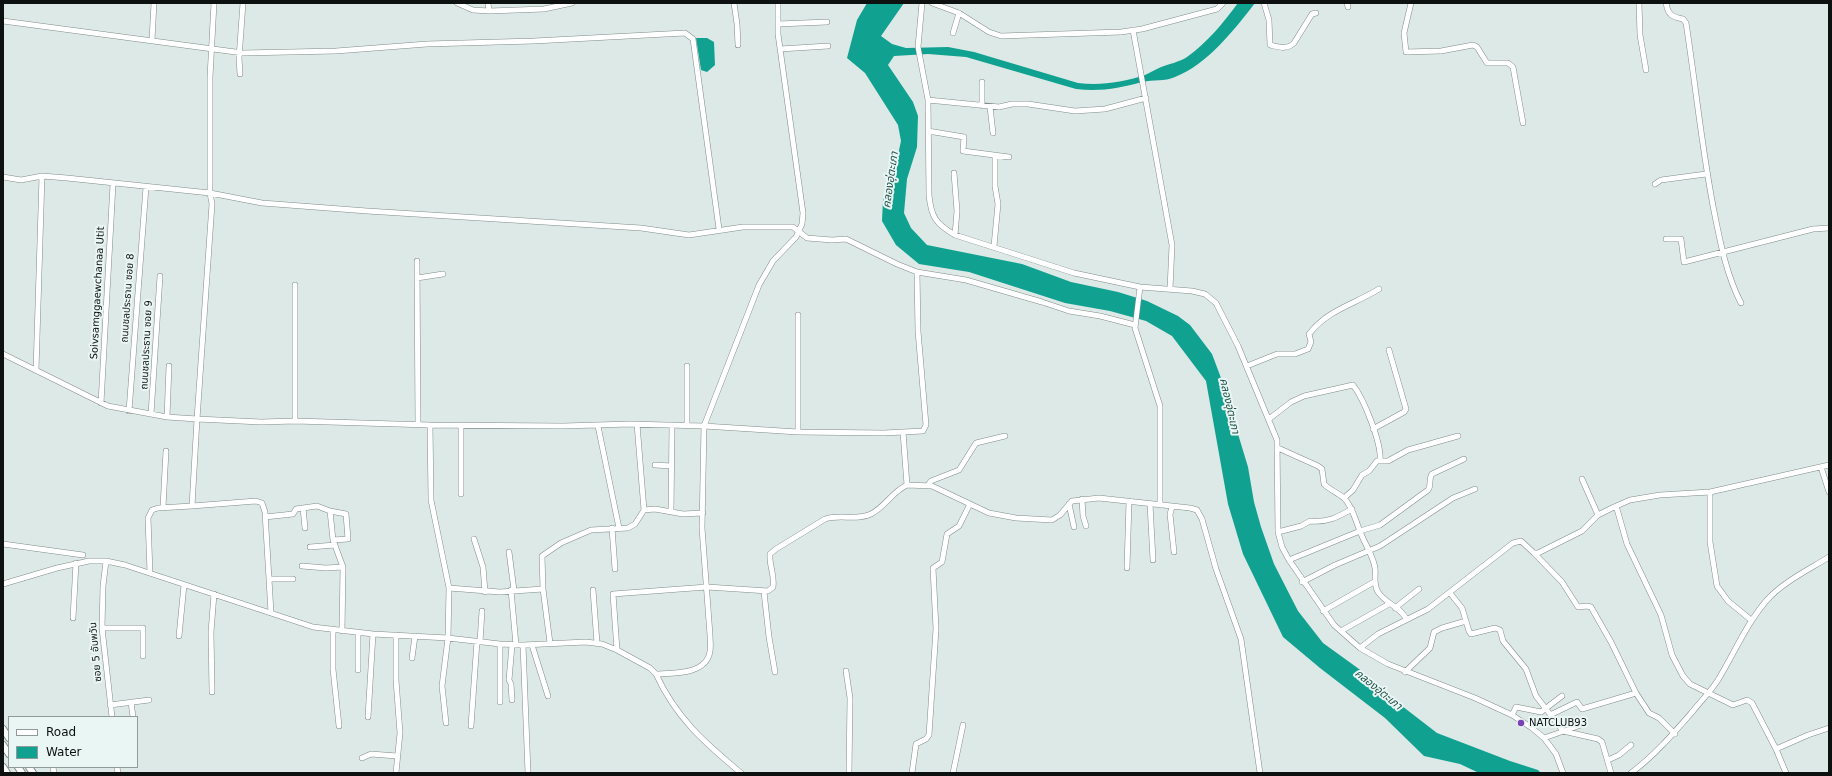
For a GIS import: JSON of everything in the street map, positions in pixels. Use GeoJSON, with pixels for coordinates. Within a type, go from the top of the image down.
{"type":"FeatureCollection","features":[{"type":"Feature","properties":{"kind":"main road"},"geometry":{"type":"LineString","coordinates":[[3,766],[7,773]]}},
{"type":"Feature","properties":{"kind":"street"},"geometry":{"type":"LineString","coordinates":[[152,40],[154,3]]}},
{"type":"Feature","properties":{"kind":"street"},"geometry":{"type":"LineString","coordinates":[[192,506],[196,419],[212,204],[210,193],[211,48],[214,3]]}},
{"type":"Feature","properties":{"kind":"street"},"geometry":{"type":"LineString","coordinates":[[240,74],[243,3]]}},
{"type":"Feature","properties":{"kind":"street"},"geometry":{"type":"LineString","coordinates":[[457,3],[472,10],[489,11],[572,3]]}},
{"type":"Feature","properties":{"kind":"street"},"geometry":{"type":"LineString","coordinates":[[472,3],[472,10]]}},
{"type":"Feature","properties":{"kind":"street"},"geometry":{"type":"LineString","coordinates":[[488,3],[489,11]]}},
{"type":"Feature","properties":{"kind":"street"},"geometry":{"type":"LineString","coordinates":[[504,3],[505,10]]}},
{"type":"Feature","properties":{"kind":"street"},"geometry":{"type":"LineString","coordinates":[[734,3],[738,45]]}},
{"type":"Feature","properties":{"kind":"street"},"geometry":{"type":"LineString","coordinates":[[656,674],[694,670],[704,663],[710,653],[703,513],[704,426],[758,285],[773,262],[796,237],[802,224],[803,213],[780,49],[778,3]]}},
{"type":"Feature","properties":{"kind":"street"},"geometry":{"type":"LineString","coordinates":[[922,3],[918,47],[928,100],[931,209],[942,228],[955,235],[1074,272],[1140,287],[1170,289],[1205,294],[1216,303],[1225,317],[1247,366],[1277,440],[1278,532],[1282,547],[1302,582],[1323,611],[1334,625],[1360,648],[1388,664],[1405,672],[1475,698],[1512,715],[1532,728],[1544,738],[1556,754],[1564,773]]}},
{"type":"Feature","properties":{"kind":"street"},"geometry":{"type":"LineString","coordinates":[[932,3],[959,14],[989,32],[1001,36],[1061,35],[1134,30],[1217,10],[1222,3]]}},
{"type":"Feature","properties":{"kind":"street"},"geometry":{"type":"LineString","coordinates":[[1264,3],[1269,20],[1270,45],[1281,48],[1290,47],[1294,43],[1312,14],[1316,13]]}},
{"type":"Feature","properties":{"kind":"street"},"geometry":{"type":"LineString","coordinates":[[1411,3],[1404,33],[1406,52],[1441,51],[1473,45],[1477,47],[1487,63],[1511,64],[1513,66],[1523,123]]}},
{"type":"Feature","properties":{"kind":"street"},"geometry":{"type":"LineString","coordinates":[[1640,3],[1640,35],[1646,70]]}},
{"type":"Feature","properties":{"kind":"street"},"geometry":{"type":"LineString","coordinates":[[1666,3],[1668,12],[1672,17],[1683,19],[1686,23],[1706,174],[1723,253],[1734,290],[1741,303]]}},
{"type":"Feature","properties":{"kind":"street"},"geometry":{"type":"LineString","coordinates":[[953,33],[959,14]]}},
{"type":"Feature","properties":{"kind":"street"},"geometry":{"type":"LineString","coordinates":[[3,21],[257,54],[336,51],[428,44],[534,41],[685,33],[693,40],[719,230]]}},
{"type":"Feature","properties":{"kind":"street"},"geometry":{"type":"LineString","coordinates":[[778,24],[827,22]]}},
{"type":"Feature","properties":{"kind":"street"},"geometry":{"type":"LineString","coordinates":[[1134,30],[1172,245],[1170,289]]}},
{"type":"Feature","properties":{"kind":"street"},"geometry":{"type":"LineString","coordinates":[[780,49],[828,46]]}},
{"type":"Feature","properties":{"kind":"street"},"geometry":{"type":"LineString","coordinates":[[982,82],[982,106]]}},
{"type":"Feature","properties":{"kind":"street"},"geometry":{"type":"LineString","coordinates":[[928,100],[990,107],[1028,104],[1075,111],[1105,109],[1146,98]]}},
{"type":"Feature","properties":{"kind":"street"},"geometry":{"type":"LineString","coordinates":[[990,107],[993,133]]}},
{"type":"Feature","properties":{"kind":"street"},"geometry":{"type":"LineString","coordinates":[[928,131],[964,137],[963,152],[1009,157]]}},
{"type":"Feature","properties":{"kind":"street"},"geometry":{"type":"LineString","coordinates":[[994,246],[998,204],[995,186],[996,156]]}},
{"type":"Feature","properties":{"kind":"street"},"geometry":{"type":"LineString","coordinates":[[954,174],[957,211],[955,235]]}},
{"type":"Feature","properties":{"kind":"street"},"geometry":{"type":"LineString","coordinates":[[1655,184],[1658,181],[1706,174]]}},
{"type":"Feature","properties":{"kind":"street"},"geometry":{"type":"LineString","coordinates":[[3,177],[21,180],[42,176],[210,193],[262,202],[367,211],[641,228],[684,234],[743,227],[793,227],[808,238],[832,240],[846,239],[917,272],[966,280],[1042,302],[1069,312],[1100,316],[1135,324]]}},
{"type":"Feature","properties":{"kind":"street"},"geometry":{"type":"LineString","coordinates":[[36,370],[42,176]]}},
{"type":"Feature","properties":{"kind":"street","name":"Soivsamggaewchanaa Utit"},"geometry":{"type":"LineString","coordinates":[[101,403],[113,184]]}},
{"type":"Feature","properties":{"kind":"street","name":"ถนนชลประธาน ซอย 8"},"geometry":{"type":"LineString","coordinates":[[129,411],[146,187]]}},
{"type":"Feature","properties":{"kind":"street"},"geometry":{"type":"LineString","coordinates":[[1666,239],[1681,239],[1684,262],[1813,229],[1829,228]]}},
{"type":"Feature","properties":{"kind":"street"},"geometry":{"type":"LineString","coordinates":[[417,261],[418,425]]}},
{"type":"Feature","properties":{"kind":"street"},"geometry":{"type":"LineString","coordinates":[[3,354],[101,403],[129,411],[167,417],[261,422],[295,421],[418,425],[598,426],[637,424],[687,425],[798,432],[884,433],[923,431],[926,425],[918,331],[917,272]]}},
{"type":"Feature","properties":{"kind":"street"},"geometry":{"type":"LineString","coordinates":[[417,278],[443,274]]}},
{"type":"Feature","properties":{"kind":"street","name":"ถนนชลประธาน ซอย 9"},"geometry":{"type":"LineString","coordinates":[[151,414],[160,276]]}},
{"type":"Feature","properties":{"kind":"street"},"geometry":{"type":"LineString","coordinates":[[295,285],[295,421]]}},
{"type":"Feature","properties":{"kind":"street"},"geometry":{"type":"LineString","coordinates":[[1140,287],[1135,324],[1138,340],[1160,406],[1160,505]]}},
{"type":"Feature","properties":{"kind":"street"},"geometry":{"type":"LineString","coordinates":[[1247,366],[1277,354],[1295,354],[1308,349],[1311,342],[1308,334],[1324,318],[1336,310],[1379,289]]}},
{"type":"Feature","properties":{"kind":"street"},"geometry":{"type":"LineString","coordinates":[[798,315],[798,432]]}},
{"type":"Feature","properties":{"kind":"street"},"geometry":{"type":"LineString","coordinates":[[1373,429],[1404,412],[1406,409],[1389,350]]}},
{"type":"Feature","properties":{"kind":"street"},"geometry":{"type":"LineString","coordinates":[[167,417],[169,366]]}},
{"type":"Feature","properties":{"kind":"street"},"geometry":{"type":"LineString","coordinates":[[687,366],[687,425]]}},
{"type":"Feature","properties":{"kind":"street"},"geometry":{"type":"LineString","coordinates":[[1269,419],[1291,402],[1304,396],[1354,385],[1373,429],[1380,450],[1380,461]]}},
{"type":"Feature","properties":{"kind":"street"},"geometry":{"type":"LineString","coordinates":[[550,643],[543,589],[542,556],[574,536],[591,530],[628,528],[634,524],[644,510],[637,424]]}},
{"type":"Feature","properties":{"kind":"street"},"geometry":{"type":"LineString","coordinates":[[430,425],[431,500],[449,588],[448,638],[442,686],[446,723]]}},
{"type":"Feature","properties":{"kind":"street"},"geometry":{"type":"LineString","coordinates":[[461,494],[462,425]]}},
{"type":"Feature","properties":{"kind":"street"},"geometry":{"type":"LineString","coordinates":[[671,512],[672,425]]}},
{"type":"Feature","properties":{"kind":"street"},"geometry":{"type":"LineString","coordinates":[[598,426],[619,528]]}},
{"type":"Feature","properties":{"kind":"street"},"geometry":{"type":"LineString","coordinates":[[903,432],[907,485]]}},
{"type":"Feature","properties":{"kind":"street"},"geometry":{"type":"LineString","coordinates":[[928,485],[931,481],[959,470],[976,443],[1005,436]]}},
{"type":"Feature","properties":{"kind":"street"},"geometry":{"type":"LineString","coordinates":[[1344,498],[1353,490],[1362,475],[1369,471],[1377,461],[1388,462],[1408,450],[1458,436]]}},
{"type":"Feature","properties":{"kind":"street"},"geometry":{"type":"LineString","coordinates":[[1278,448],[1322,469],[1324,484],[1344,498],[1352,509],[1369,551],[1375,568],[1374,582],[1378,591],[1389,604],[1404,614],[1406,619]]}},
{"type":"Feature","properties":{"kind":"street"},"geometry":{"type":"LineString","coordinates":[[163,507],[166,451]]}},
{"type":"Feature","properties":{"kind":"street"},"geometry":{"type":"LineString","coordinates":[[1289,560],[1380,524],[1392,517],[1428,490],[1432,475],[1464,459]]}},
{"type":"Feature","properties":{"kind":"street"},"geometry":{"type":"LineString","coordinates":[[1534,553],[1544,551],[1582,531],[1598,515],[1630,500],[1660,495],[1710,492],[1829,464]]}},
{"type":"Feature","properties":{"kind":"street"},"geometry":{"type":"LineString","coordinates":[[655,465],[671,466]]}},
{"type":"Feature","properties":{"kind":"street"},"geometry":{"type":"LineString","coordinates":[[1821,467],[1829,492]]}},
{"type":"Feature","properties":{"kind":"street"},"geometry":{"type":"LineString","coordinates":[[1582,479],[1598,515]]}},
{"type":"Feature","properties":{"kind":"street"},"geometry":{"type":"LineString","coordinates":[[617,650],[613,594],[707,588],[764,592],[771,590],[773,587],[774,578],[770,554],[776,549],[825,519],[832,517],[862,517],[872,514],[907,485],[928,485],[989,513],[1016,518],[1052,520],[1060,515],[1072,501],[1099,498],[1198,510],[1216,569],[1242,639],[1260,773]]}},
{"type":"Feature","properties":{"kind":"street"},"geometry":{"type":"LineString","coordinates":[[1302,582],[1380,546],[1453,498],[1475,489]]}},
{"type":"Feature","properties":{"kind":"street"},"geometry":{"type":"LineString","coordinates":[[1710,492],[1710,542],[1717,586],[1728,601],[1751,620]]}},
{"type":"Feature","properties":{"kind":"street"},"geometry":{"type":"LineString","coordinates":[[1082,499],[1083,516],[1086,526]]}},
{"type":"Feature","properties":{"kind":"street"},"geometry":{"type":"LineString","coordinates":[[150,573],[148,518],[152,510],[163,507],[256,501],[262,503],[265,517],[271,613]]}},
{"type":"Feature","properties":{"kind":"street"},"geometry":{"type":"LineString","coordinates":[[1127,568],[1129,501]]}},
{"type":"Feature","properties":{"kind":"street"},"geometry":{"type":"LineString","coordinates":[[912,773],[916,744],[926,739],[929,735],[936,629],[932,568],[942,562],[947,534],[959,526],[970,504]]}},
{"type":"Feature","properties":{"kind":"street"},"geometry":{"type":"LineString","coordinates":[[1070,504],[1074,527]]}},
{"type":"Feature","properties":{"kind":"street"},"geometry":{"type":"LineString","coordinates":[[1150,504],[1154,560]]}},
{"type":"Feature","properties":{"kind":"street"},"geometry":{"type":"LineString","coordinates":[[265,517],[293,514],[296,509],[317,506],[346,514],[348,539],[310,547]]}},
{"type":"Feature","properties":{"kind":"street"},"geometry":{"type":"LineString","coordinates":[[1172,507],[1170,514],[1174,552]]}},
{"type":"Feature","properties":{"kind":"street"},"geometry":{"type":"LineString","coordinates":[[1614,507],[1618,509],[1627,544],[1635,563],[1661,615],[1672,656],[1679,669],[1690,684],[1733,705],[1748,700],[1752,704],[1776,749],[1786,773]]}},
{"type":"Feature","properties":{"kind":"street"},"geometry":{"type":"LineString","coordinates":[[303,508],[305,528]]}},
{"type":"Feature","properties":{"kind":"street"},"geometry":{"type":"LineString","coordinates":[[644,510],[656,509],[671,512],[703,513]]}},
{"type":"Feature","properties":{"kind":"street"},"geometry":{"type":"LineString","coordinates":[[1278,532],[1302,526],[1310,520],[1320,522],[1327,521],[1352,509]]}},
{"type":"Feature","properties":{"kind":"street"},"geometry":{"type":"LineString","coordinates":[[330,510],[334,543],[343,567],[342,631]]}},
{"type":"Feature","properties":{"kind":"street"},"geometry":{"type":"LineString","coordinates":[[612,528],[615,569]]}},
{"type":"Feature","properties":{"kind":"street"},"geometry":{"type":"LineString","coordinates":[[474,539],[483,567],[484,592]]}},
{"type":"Feature","properties":{"kind":"street"},"geometry":{"type":"LineString","coordinates":[[1360,648],[1378,634],[1428,609],[1513,543],[1521,541],[1562,582],[1578,607],[1591,607],[1611,642],[1636,693],[1649,713],[1659,718],[1674,734]]}},
{"type":"Feature","properties":{"kind":"street"},"geometry":{"type":"LineString","coordinates":[[3,544],[83,555]]}},
{"type":"Feature","properties":{"kind":"street"},"geometry":{"type":"LineString","coordinates":[[509,552],[513,590],[514,645],[509,680],[511,684],[512,700]]}},
{"type":"Feature","properties":{"kind":"street"},"geometry":{"type":"LineString","coordinates":[[1631,773],[1657,752],[1717,682],[1751,620],[1767,600],[1829,557]]}},
{"type":"Feature","properties":{"kind":"street"},"geometry":{"type":"LineString","coordinates":[[3,584],[76,563],[106,561],[150,573],[313,627],[373,634],[448,638],[514,645],[586,642],[597,643],[617,650],[650,668],[656,674],[665,694],[683,720],[715,751],[742,773]]}},
{"type":"Feature","properties":{"kind":"street","name":"ซอย 5 อัมพวัน"},"geometry":{"type":"LineString","coordinates":[[106,561],[103,586],[102,628],[112,716]]}},
{"type":"Feature","properties":{"kind":"street"},"geometry":{"type":"LineString","coordinates":[[72,618],[76,563]]}},
{"type":"Feature","properties":{"kind":"street"},"geometry":{"type":"LineString","coordinates":[[302,566],[326,568],[343,567]]}},
{"type":"Feature","properties":{"kind":"street"},"geometry":{"type":"LineString","coordinates":[[270,579],[293,579]]}},
{"type":"Feature","properties":{"kind":"street"},"geometry":{"type":"LineString","coordinates":[[1323,611],[1374,582]]}},
{"type":"Feature","properties":{"kind":"street"},"geometry":{"type":"LineString","coordinates":[[179,636],[184,585]]}},
{"type":"Feature","properties":{"kind":"street"},"geometry":{"type":"LineString","coordinates":[[449,588],[484,592],[543,589]]}},
{"type":"Feature","properties":{"kind":"street"},"geometry":{"type":"LineString","coordinates":[[1395,608],[1419,589]]}},
{"type":"Feature","properties":{"kind":"street"},"geometry":{"type":"LineString","coordinates":[[593,590],[597,643]]}},
{"type":"Feature","properties":{"kind":"street"},"geometry":{"type":"LineString","coordinates":[[764,592],[775,672]]}},
{"type":"Feature","properties":{"kind":"street"},"geometry":{"type":"LineString","coordinates":[[1450,593],[1462,608],[1471,634],[1495,628],[1500,630],[1503,641],[1526,669],[1536,696],[1563,731],[1598,739],[1602,742],[1608,760],[1608,767],[1611,773]]}},
{"type":"Feature","properties":{"kind":"street"},"geometry":{"type":"LineString","coordinates":[[212,692],[211,632],[214,594]]}},
{"type":"Feature","properties":{"kind":"street"},"geometry":{"type":"LineString","coordinates":[[1341,631],[1389,604]]}},
{"type":"Feature","properties":{"kind":"street"},"geometry":{"type":"LineString","coordinates":[[471,726],[482,611]]}},
{"type":"Feature","properties":{"kind":"street"},"geometry":{"type":"LineString","coordinates":[[1405,672],[1430,648],[1434,632],[1466,621]]}},
{"type":"Feature","properties":{"kind":"street"},"geometry":{"type":"LineString","coordinates":[[102,628],[143,628],[143,656]]}},
{"type":"Feature","properties":{"kind":"street"},"geometry":{"type":"LineString","coordinates":[[333,630],[333,669],[339,726]]}},
{"type":"Feature","properties":{"kind":"street"},"geometry":{"type":"LineString","coordinates":[[358,632],[358,670]]}},
{"type":"Feature","properties":{"kind":"street"},"geometry":{"type":"LineString","coordinates":[[368,717],[373,634]]}},
{"type":"Feature","properties":{"kind":"street"},"geometry":{"type":"LineString","coordinates":[[396,635],[396,680],[400,733],[396,773]]}},
{"type":"Feature","properties":{"kind":"street"},"geometry":{"type":"LineString","coordinates":[[412,658],[415,636]]}},
{"type":"Feature","properties":{"kind":"street"},"geometry":{"type":"LineString","coordinates":[[500,644],[500,702]]}},
{"type":"Feature","properties":{"kind":"street"},"geometry":{"type":"LineString","coordinates":[[523,645],[528,773]]}},
{"type":"Feature","properties":{"kind":"street"},"geometry":{"type":"LineString","coordinates":[[532,645],[548,696]]}},
{"type":"Feature","properties":{"kind":"street"},"geometry":{"type":"LineString","coordinates":[[846,672],[850,698],[849,773]]}},
{"type":"Feature","properties":{"kind":"street"},"geometry":{"type":"LineString","coordinates":[[1550,715],[1577,702],[1582,709],[1636,693]]}},
{"type":"Feature","properties":{"kind":"street"},"geometry":{"type":"LineString","coordinates":[[1512,715],[1516,707],[1541,712],[1562,696]]}},
{"type":"Feature","properties":{"kind":"street"},"geometry":{"type":"LineString","coordinates":[[110,705],[149,700]]}},
{"type":"Feature","properties":{"kind":"street"},"geometry":{"type":"LineString","coordinates":[[131,702],[133,716]]}},
{"type":"Feature","properties":{"kind":"street"},"geometry":{"type":"LineString","coordinates":[[1544,738],[1581,725]]}},
{"type":"Feature","properties":{"kind":"street"},"geometry":{"type":"LineString","coordinates":[[953,773],[963,726]]}},
{"type":"Feature","properties":{"kind":"street"},"geometry":{"type":"LineString","coordinates":[[1776,749],[1808,734],[1829,728]]}},
{"type":"Feature","properties":{"kind":"street"},"geometry":{"type":"LineString","coordinates":[[1608,760],[1620,755],[1631,745]]}},
{"type":"Feature","properties":{"kind":"street"},"geometry":{"type":"LineString","coordinates":[[362,758],[371,754],[397,756]]}},
{"type":"Feature","properties":{"kind":"water","name":"คลองอุ่ตะเภา"},"geometry":{"type":"Polygon","coordinates":[[[867,3],[904,3],[881,36],[892,44],[906,48],[948,47],[974,52],[1078,83],[1095,84],[1112,83],[1145,75],[1184,59],[1208,39],[1238,3],[1255,3],[1220,45],[1198,64],[1187,71],[1167,79],[1146,81],[1110,89],[1076,89],[966,57],[928,54],[894,56],[888,65],[913,102],[918,116],[917,147],[907,179],[904,213],[911,228],[927,245],[1022,264],[1071,282],[1118,292],[1147,301],[1178,316],[1190,325],[1212,354],[1221,378],[1248,467],[1254,502],[1261,527],[1274,564],[1298,611],[1323,643],[1359,669],[1402,706],[1437,733],[1538,770],[1541,773],[1479,773],[1460,764],[1424,756],[1385,718],[1320,668],[1283,637],[1243,554],[1228,504],[1206,381],[1172,336],[1146,321],[1110,311],[1065,303],[969,272],[919,264],[896,245],[882,221],[883,200],[895,169],[901,141],[898,125],[865,73],[847,58],[857,20],[867,3]]]}},
{"type":"Feature","properties":{"kind":"water"},"geometry":{"type":"Polygon","coordinates":[[[696,38],[707,38],[714,42],[715,65],[707,72],[701,70],[696,38]]]}},
{"type":"Feature","properties":{"kind":"place","name":"NATCLUB93"},"geometry":{"type":"Point","coordinates":[1521,723]}}]}
